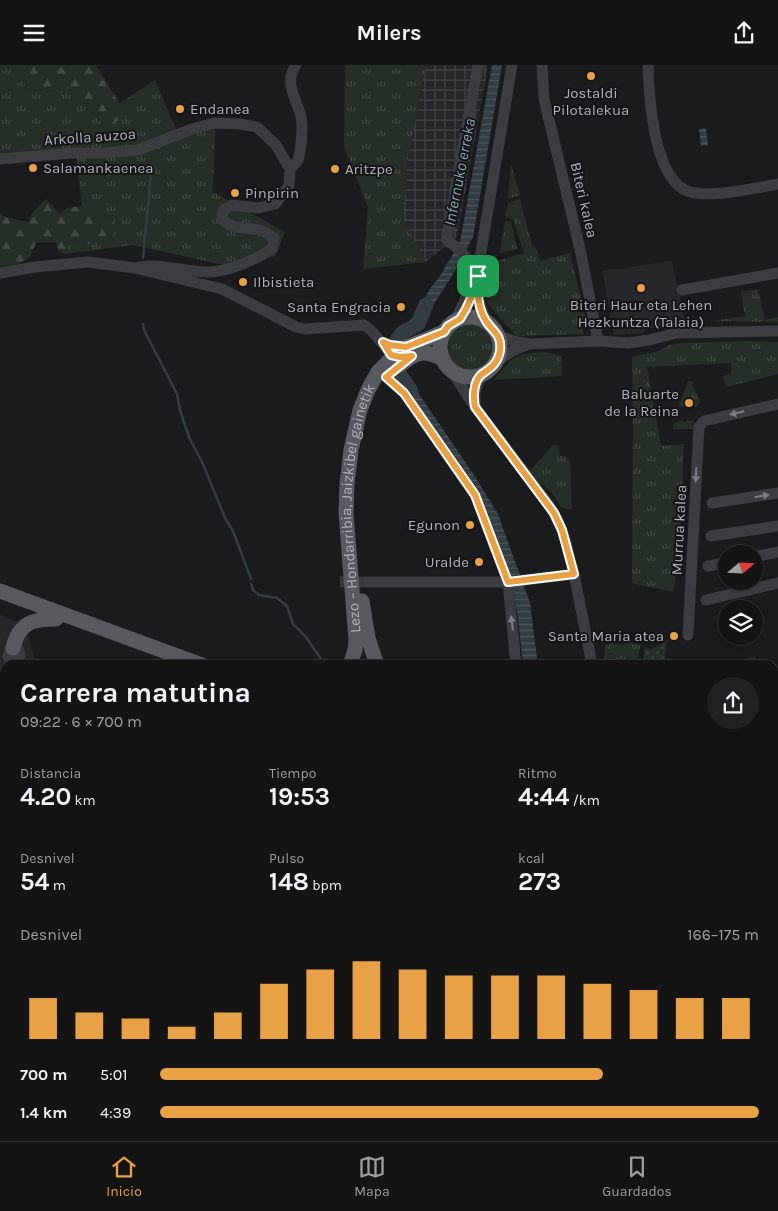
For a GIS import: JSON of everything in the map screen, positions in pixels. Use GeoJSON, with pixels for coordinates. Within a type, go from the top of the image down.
{"type":"FeatureCollection","features":[{"type":"Feature","properties":{"kind":"main road"},"geometry":{"type":"LineString","coordinates":[[476,318],[492,326],[497,335],[500,350],[496,362],[489,370],[480,375],[463,376],[427,353],[395,357],[453,324],[476,318]]}},
{"type":"Feature","properties":{"kind":"main road"},"geometry":{"type":"LineString","coordinates":[[447,365],[440,345],[453,324]]}},
{"type":"Feature","properties":{"kind":"main road","name":"Lezo – Hondarribia, Jaizkibel gainetik"},"geometry":{"type":"LineString","coordinates":[[352,660],[356,640],[346,513],[351,450],[360,410],[368,390],[395,357]]}},
{"type":"Feature","properties":{"kind":"main road","name":"Lezo – Hondarribia, Jaizkibel gainetik"},"geometry":{"type":"LineString","coordinates":[[375,660],[368,638],[353,537],[351,484],[355,450],[364,412],[395,357]]}},
{"type":"Feature","properties":{"kind":"main road"},"geometry":{"type":"LineString","coordinates":[[0,591],[188,660]]}},
{"type":"Feature","properties":{"kind":"main road"},"geometry":{"type":"LineString","coordinates":[[0,599],[56,619],[122,637]]}},
{"type":"Feature","properties":{"kind":"main road"},"geometry":{"type":"LineString","coordinates":[[11,657],[18,633],[27,624],[35,620],[56,619]]}},
{"type":"Feature","properties":{"kind":"street"},"geometry":{"type":"LineString","coordinates":[[135,268],[148,265],[209,272],[240,265],[262,256],[273,248],[274,238],[266,231],[230,226],[222,219],[223,210],[232,205],[258,208],[275,204],[289,186],[290,169],[298,160],[302,118],[292,96],[290,81],[292,71],[296,65]]}},
{"type":"Feature","properties":{"kind":"street"},"geometry":{"type":"LineString","coordinates":[[453,324],[467,296],[470,278],[467,259],[463,253],[447,240],[447,235],[478,65]]}},
{"type":"Feature","properties":{"kind":"street"},"geometry":{"type":"LineString","coordinates":[[453,324],[471,299],[478,276],[512,65]]}},
{"type":"Feature","properties":{"kind":"street","name":"Biteri kalea"},"geometry":{"type":"LineString","coordinates":[[542,65],[544,99],[580,249],[598,341]]}},
{"type":"Feature","properties":{"kind":"street"},"geometry":{"type":"LineString","coordinates":[[648,65],[649,99],[653,130],[666,169],[679,187],[692,193],[702,193],[733,192],[778,184]]}},
{"type":"Feature","properties":{"kind":"street","name":"Arkolla auzoa"},"geometry":{"type":"LineString","coordinates":[[0,159],[138,150],[192,129],[214,123],[257,127],[276,145],[290,169]]}},
{"type":"Feature","properties":{"kind":"street"},"geometry":{"type":"LineString","coordinates":[[0,273],[35,267],[88,262],[135,268],[222,289],[296,327],[305,329],[364,325],[375,333],[395,357],[408,399],[475,495],[508,582],[516,660]]}},
{"type":"Feature","properties":{"kind":"street"},"geometry":{"type":"LineString","coordinates":[[682,290],[778,273]]}},
{"type":"Feature","properties":{"kind":"street"},"geometry":{"type":"LineString","coordinates":[[478,276],[479,300],[486,322]]}},
{"type":"Feature","properties":{"kind":"street"},"geometry":{"type":"LineString","coordinates":[[497,335],[513,341],[530,344],[598,341],[639,342],[678,333],[778,331]]}},
{"type":"Feature","properties":{"kind":"street"},"geometry":{"type":"LineString","coordinates":[[496,362],[512,351],[530,344]]}},
{"type":"Feature","properties":{"kind":"street"},"geometry":{"type":"LineString","coordinates":[[447,365],[475,407],[554,513],[562,530],[574,574],[591,660]]}},
{"type":"Feature","properties":{"kind":"street"},"geometry":{"type":"LineString","coordinates":[[475,407],[474,391],[480,375]]}},
{"type":"Feature","properties":{"kind":"street","name":"Murrua kalea"},"geometry":{"type":"LineString","coordinates":[[688,635],[700,427],[704,421],[777,407]]}},
{"type":"Feature","properties":{"kind":"street"},"geometry":{"type":"LineString","coordinates":[[712,503],[778,493]]}},
{"type":"Feature","properties":{"kind":"street"},"geometry":{"type":"LineString","coordinates":[[711,536],[778,526]]}},
{"type":"Feature","properties":{"kind":"street"},"geometry":{"type":"LineString","coordinates":[[763,555],[778,552]]}},
{"type":"Feature","properties":{"kind":"street"},"geometry":{"type":"LineString","coordinates":[[708,566],[718,564]]}},
{"type":"Feature","properties":{"kind":"street"},"geometry":{"type":"LineString","coordinates":[[369,583],[508,582],[574,574]]}},
{"type":"Feature","properties":{"kind":"street"},"geometry":{"type":"LineString","coordinates":[[706,600],[778,583]]}},
{"type":"Feature","properties":{"kind":"shaded area"},"geometry":{"type":"Polygon","coordinates":[[[426,65],[488,65],[457,237],[426,262],[403,219],[408,157],[426,65]]]}},
{"type":"Feature","properties":{"kind":"shaded area"},"geometry":{"type":"Polygon","coordinates":[[[492,65],[502,65],[473,237],[455,271],[420,326],[417,321],[421,304],[460,242],[492,65]]]}},
{"type":"Feature","properties":{"kind":"shaded area"},"geometry":{"type":"Polygon","coordinates":[[[706,128],[708,145],[701,146],[699,129],[706,128]]]}},
{"type":"Feature","properties":{"kind":"shaded area","name":"Biteri Haur eta Lehen Hezkuntza (Talaia)"},"geometry":{"type":"Polygon","coordinates":[[[672,261],[687,328],[663,327],[645,330],[644,333],[614,335],[602,271],[672,261]]]}},
{"type":"Feature","properties":{"kind":"shaded area"},"geometry":{"type":"Polygon","coordinates":[[[404,372],[474,475],[498,514],[530,603],[537,660],[522,660],[514,593],[498,541],[410,394],[396,378],[404,372]]]}},
{"type":"Feature","properties":{"kind":"shaded area"},"geometry":{"type":"Polygon","coordinates":[[[0,615],[22,623],[27,631],[35,660],[0,660],[0,615]]]}},
{"type":"Feature","properties":{"kind":"green space"},"geometry":{"type":"Polygon","coordinates":[[[0,65],[19,65],[26,89],[76,94],[101,122],[125,112],[120,103],[155,80],[176,129],[215,129],[213,192],[285,232],[275,256],[237,268],[133,245],[65,254],[68,244],[78,240],[89,243],[102,238],[113,237],[115,216],[107,218],[100,213],[88,212],[82,206],[76,155],[0,159],[0,65]]]}},
{"type":"Feature","properties":{"kind":"green space"},"geometry":{"type":"Polygon","coordinates":[[[19,65],[96,65],[125,112],[114,125],[101,122],[76,94],[26,89],[19,65]]]}},
{"type":"Feature","properties":{"kind":"green space"},"geometry":{"type":"Polygon","coordinates":[[[345,65],[426,65],[408,157],[403,219],[426,262],[363,269],[368,207],[344,147],[345,65]]]}},
{"type":"Feature","properties":{"kind":"green space"},"geometry":{"type":"Polygon","coordinates":[[[511,164],[520,195],[508,199],[511,164]]]}},
{"type":"Feature","properties":{"kind":"green space"},"geometry":{"type":"Polygon","coordinates":[[[46,199],[60,214],[67,208],[82,206],[88,212],[100,213],[107,218],[115,216],[113,237],[101,238],[89,244],[78,240],[68,244],[65,254],[59,251],[55,242],[36,243],[30,257],[19,264],[0,266],[0,213],[5,217],[28,222],[32,213],[46,199]]]}},
{"type":"Feature","properties":{"kind":"green space"},"geometry":{"type":"Polygon","coordinates":[[[520,199],[532,245],[537,250],[540,261],[570,253],[586,320],[581,324],[584,334],[516,336],[487,303],[488,278],[494,278],[497,261],[524,253],[513,219],[505,217],[508,203],[520,199]]]}},
{"type":"Feature","properties":{"kind":"green space"},"geometry":{"type":"Polygon","coordinates":[[[505,221],[511,222],[517,249],[500,253],[505,221]]]}},
{"type":"Feature","properties":{"kind":"green space"},"geometry":{"type":"Polygon","coordinates":[[[758,289],[765,320],[778,317],[778,322],[711,321],[745,316],[741,292],[758,289]]]}},
{"type":"Feature","properties":{"kind":"green space"},"geometry":{"type":"Polygon","coordinates":[[[470,324],[483,328],[489,334],[493,347],[489,360],[483,366],[470,370],[457,366],[451,360],[447,347],[451,334],[457,328],[470,324]]]}},
{"type":"Feature","properties":{"kind":"green space"},"geometry":{"type":"Polygon","coordinates":[[[778,342],[778,374],[726,387],[723,376],[731,374],[731,363],[647,367],[661,446],[684,444],[679,559],[673,592],[632,583],[632,357],[659,351],[670,345],[680,343],[778,342]]]}},
{"type":"Feature","properties":{"kind":"green space"},"geometry":{"type":"Polygon","coordinates":[[[545,352],[561,356],[562,376],[494,380],[515,357],[545,352]]]}},
{"type":"Feature","properties":{"kind":"green space"},"geometry":{"type":"Polygon","coordinates":[[[688,381],[693,382],[692,385],[700,401],[697,407],[683,407],[679,405],[688,381]]]}},
{"type":"Feature","properties":{"kind":"green space"},"geometry":{"type":"Polygon","coordinates":[[[687,420],[693,421],[694,429],[673,429],[674,423],[687,420]]]}},
{"type":"Feature","properties":{"kind":"green space"},"geometry":{"type":"Polygon","coordinates":[[[554,444],[558,446],[560,456],[565,456],[570,461],[572,510],[561,507],[550,491],[528,473],[554,444]]]}},
{"type":"Feature","properties":{"kind":"green space"},"geometry":{"type":"Polygon","coordinates":[[[667,640],[665,660],[643,660],[645,648],[651,650],[667,640]]]}},
{"type":"Feature","properties":{"kind":"green space"},"geometry":{"type":"Polygon","coordinates":[[[610,642],[624,646],[625,642],[641,645],[637,660],[603,660],[606,645],[609,645],[610,642]]]}},
{"type":"Feature","properties":{"kind":"green space"},"geometry":{"type":"Polygon","coordinates":[[[755,657],[756,660],[739,660],[755,657]]]}},
{"type":"Feature","properties":{"kind":"waterway"},"geometry":{"type":"LineString","coordinates":[[143,258],[151,174]]}},
{"type":"Feature","properties":{"kind":"waterway","name":"Infernuko erreka"},"geometry":{"type":"LineString","coordinates":[[411,391],[400,375],[395,353],[397,340],[402,333],[418,324],[426,305]]}},
{"type":"Feature","properties":{"kind":"waterway"},"geometry":{"type":"LineString","coordinates":[[143,324],[144,330],[177,394],[189,437],[203,464],[225,518],[233,531],[251,579]]}},
{"type":"Feature","properties":{"kind":"waterway"},"geometry":{"type":"LineString","coordinates":[[251,584],[253,590],[259,595],[277,598],[287,606],[293,624],[306,637],[322,660]]}},
{"type":"Feature","properties":{"kind":"tunnel"},"geometry":{"type":"LineString","coordinates":[[340,582],[369,582]]}},
{"type":"Feature","properties":{"kind":"place","name":"Jostaldi Pilotalekua"},"geometry":{"type":"Point","coordinates":[591,76]}},
{"type":"Feature","properties":{"kind":"place","name":"Endanea"},"geometry":{"type":"Point","coordinates":[180,109]}},
{"type":"Feature","properties":{"kind":"place","name":"Salamankaenea"},"geometry":{"type":"Point","coordinates":[33,168]}},
{"type":"Feature","properties":{"kind":"place","name":"Aritzpe"},"geometry":{"type":"Point","coordinates":[335,169]}},
{"type":"Feature","properties":{"kind":"place","name":"Pinpirin"},"geometry":{"type":"Point","coordinates":[235,193]}},
{"type":"Feature","properties":{"kind":"place","name":"Ilbistieta"},"geometry":{"type":"Point","coordinates":[243,282]}},
{"type":"Feature","properties":{"kind":"place","name":"Biteri Haur eta Lehen Hezkuntza (Talaia)"},"geometry":{"type":"Point","coordinates":[641,288]}},
{"type":"Feature","properties":{"kind":"place","name":"Santa Engracia"},"geometry":{"type":"Point","coordinates":[401,307]}},
{"type":"Feature","properties":{"kind":"place","name":"Baluarte de la Reina"},"geometry":{"type":"Point","coordinates":[689,403]}},
{"type":"Feature","properties":{"kind":"place","name":"Egunon"},"geometry":{"type":"Point","coordinates":[470,525]}},
{"type":"Feature","properties":{"kind":"place","name":"Uralde"},"geometry":{"type":"Point","coordinates":[479,562]}},
{"type":"Feature","properties":{"kind":"place","name":"Santa Maria atea"},"geometry":{"type":"Point","coordinates":[674,636]}},
{"type":"Feature","properties":{"kind":"route"},"geometry":{"type":"LineString","coordinates":[[478,276],[477,284],[480,307],[486,322],[496,331],[500,350],[492,367],[480,375],[474,391],[475,407],[554,513],[562,530],[574,574],[508,582],[475,495],[404,393],[386,377],[412,356],[400,357],[391,355],[383,342],[398,347],[406,347],[444,332],[448,326],[460,319],[474,291],[478,276]]}}]}
